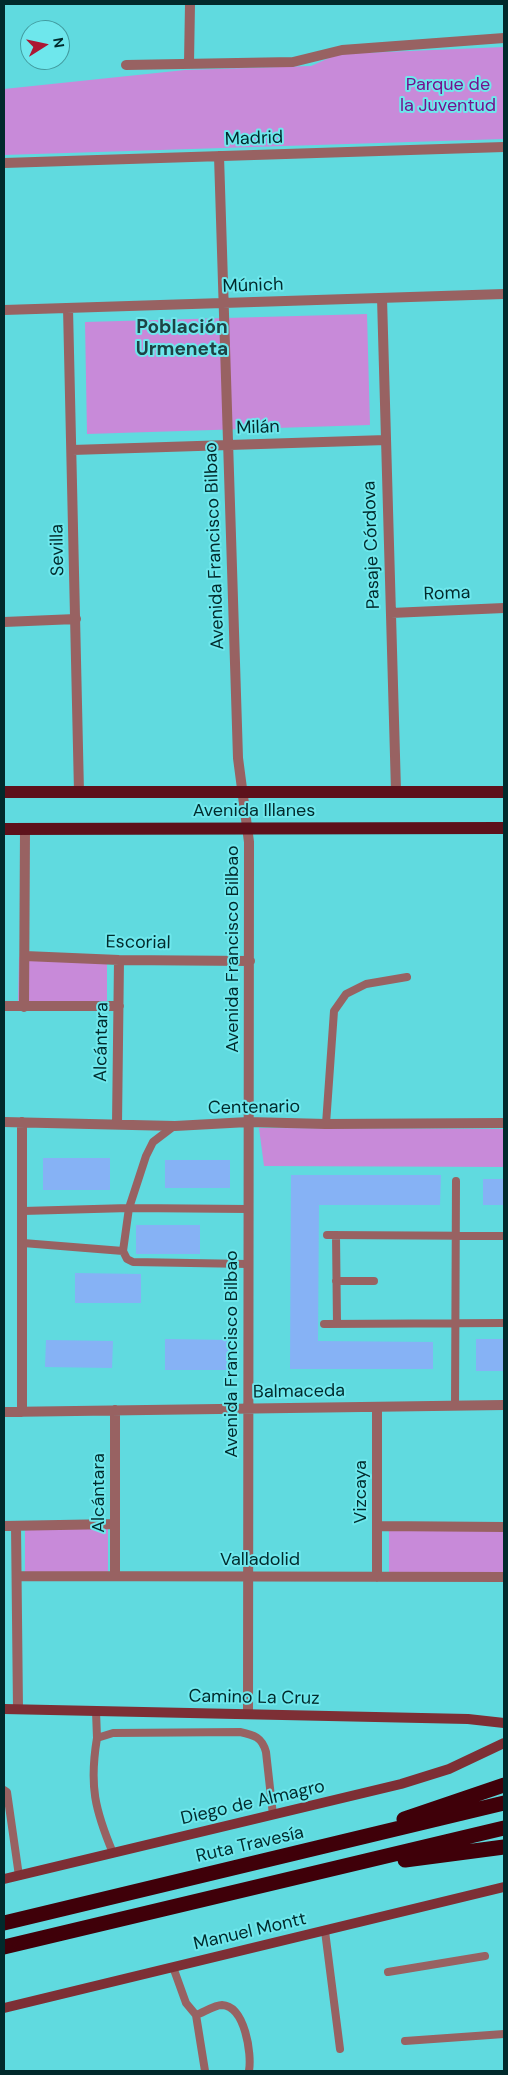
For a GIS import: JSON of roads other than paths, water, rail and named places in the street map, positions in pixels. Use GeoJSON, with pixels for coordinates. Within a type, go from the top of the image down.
{"type":"FeatureCollection","features":[{"type":"Feature","properties":{"kind":"highway"},"geometry":{"type":"LineString","coordinates":[[337,1843],[504,1785]]}},
{"type":"Feature","properties":{"kind":"highway","name":"Ruta Travesía"},"geometry":{"type":"LineString","coordinates":[[4,1923],[504,1804]]}},
{"type":"Feature","properties":{"kind":"highway"},"geometry":{"type":"LineString","coordinates":[[4,1947],[504,1828]]}},
{"type":"Feature","properties":{"kind":"highway"},"geometry":{"type":"LineString","coordinates":[[326,1870],[504,1847]]}},
{"type":"Feature","properties":{"kind":"main road","name":"Avenida Illanes"},"geometry":{"type":"LineString","coordinates":[[4,792],[504,792]]}},
{"type":"Feature","properties":{"kind":"main road","name":"Avenida Illanes"},"geometry":{"type":"LineString","coordinates":[[4,830],[504,828]]}},
{"type":"Feature","properties":{"kind":"main road","name":"Camino La Cruz"},"geometry":{"type":"LineString","coordinates":[[4,1709],[468,1719],[504,1723]]}},
{"type":"Feature","properties":{"kind":"main road","name":"Diego de Almagro"},"geometry":{"type":"LineString","coordinates":[[4,1879],[425,1778],[472,1760],[504,1743]]}},
{"type":"Feature","properties":{"kind":"main road","name":"Manuel Montt"},"geometry":{"type":"LineString","coordinates":[[4,2008],[504,1887]]}},
{"type":"Feature","properties":{"kind":"street"},"geometry":{"type":"LineString","coordinates":[[189,63],[190,4]]}},
{"type":"Feature","properties":{"kind":"street"},"geometry":{"type":"LineString","coordinates":[[126,65],[293,62],[342,50],[504,38]]}},
{"type":"Feature","properties":{"kind":"street","name":"Madrid"},"geometry":{"type":"LineString","coordinates":[[4,163],[504,147]]}},
{"type":"Feature","properties":{"kind":"street","name":"Avenida Francisco Bilbao"},"geometry":{"type":"LineString","coordinates":[[219,156],[238,758],[248,828],[250,961],[248,1122],[248,1714]]}},
{"type":"Feature","properties":{"kind":"street","name":"Múnich"},"geometry":{"type":"LineString","coordinates":[[4,310],[504,294]]}},
{"type":"Feature","properties":{"kind":"street","name":"Pasaje Córdova"},"geometry":{"type":"LineString","coordinates":[[382,298],[396,791]]}},
{"type":"Feature","properties":{"kind":"street","name":"Sevilla"},"geometry":{"type":"LineString","coordinates":[[68,308],[80,792]]}},
{"type":"Feature","properties":{"kind":"street","name":"Milán"},"geometry":{"type":"LineString","coordinates":[[72,450],[386,440]]}},
{"type":"Feature","properties":{"kind":"street","name":"Roma"},"geometry":{"type":"LineString","coordinates":[[391,613],[504,608]]}},
{"type":"Feature","properties":{"kind":"street"},"geometry":{"type":"LineString","coordinates":[[4,622],[76,619]]}},
{"type":"Feature","properties":{"kind":"street"},"geometry":{"type":"LineString","coordinates":[[24,1007],[26,830]]}},
{"type":"Feature","properties":{"kind":"street","name":"Escorial"},"geometry":{"type":"LineString","coordinates":[[25,956],[119,960],[250,961]]}},
{"type":"Feature","properties":{"kind":"street","name":"Alcántara"},"geometry":{"type":"LineString","coordinates":[[117,1124],[119,960]]}},
{"type":"Feature","properties":{"kind":"street"},"geometry":{"type":"LineString","coordinates":[[4,1006],[119,1006]]}},
{"type":"Feature","properties":{"kind":"street","name":"Centenario"},"geometry":{"type":"LineString","coordinates":[[4,1122],[175,1126],[248,1122],[326,1124],[504,1123]]}},
{"type":"Feature","properties":{"kind":"street"},"geometry":{"type":"LineString","coordinates":[[22,1122],[22,1412]]}},
{"type":"Feature","properties":{"kind":"street","name":"Balmaceda"},"geometry":{"type":"LineString","coordinates":[[4,1412],[504,1405]]}},
{"type":"Feature","properties":{"kind":"street","name":"Vizcaya"},"geometry":{"type":"LineString","coordinates":[[377,1407],[377,1577]]}},
{"type":"Feature","properties":{"kind":"street","name":"Alcántara"},"geometry":{"type":"LineString","coordinates":[[115,1410],[115,1576]]}},
{"type":"Feature","properties":{"kind":"street"},"geometry":{"type":"LineString","coordinates":[[4,1526],[115,1524]]}},
{"type":"Feature","properties":{"kind":"street"},"geometry":{"type":"LineString","coordinates":[[16,1526],[18,1709]]}},
{"type":"Feature","properties":{"kind":"street"},"geometry":{"type":"LineString","coordinates":[[377,1526],[504,1527]]}},
{"type":"Feature","properties":{"kind":"street","name":"Valladolid"},"geometry":{"type":"LineString","coordinates":[[17,1576],[504,1577]]}},
{"type":"Feature","properties":{"kind":"lane"},"geometry":{"type":"LineString","coordinates":[[326,1124],[334,1011],[346,994],[366,984],[406,978]]}},
{"type":"Feature","properties":{"kind":"lane"},"geometry":{"type":"LineString","coordinates":[[175,1126],[153,1142],[146,1156],[129,1208],[123,1251],[127,1259],[133,1262],[248,1264]]}},
{"type":"Feature","properties":{"kind":"lane"},"geometry":{"type":"LineString","coordinates":[[455,1406],[456,1181]]}},
{"type":"Feature","properties":{"kind":"lane"},"geometry":{"type":"LineString","coordinates":[[23,1211],[129,1208],[248,1209]]}},
{"type":"Feature","properties":{"kind":"lane"},"geometry":{"type":"LineString","coordinates":[[337,1324],[336,1281],[331,1235],[504,1236]]}},
{"type":"Feature","properties":{"kind":"lane"},"geometry":{"type":"LineString","coordinates":[[23,1243],[123,1251]]}},
{"type":"Feature","properties":{"kind":"lane"},"geometry":{"type":"LineString","coordinates":[[336,1281],[374,1281]]}},
{"type":"Feature","properties":{"kind":"lane"},"geometry":{"type":"LineString","coordinates":[[324,1324],[455,1325],[504,1323]]}},
{"type":"Feature","properties":{"kind":"lane"},"geometry":{"type":"LineString","coordinates":[[96,1711],[97,1738],[93,1792],[99,1818],[113,1853]]}},
{"type":"Feature","properties":{"kind":"lane"},"geometry":{"type":"LineString","coordinates":[[97,1738],[113,1732],[240,1732],[257,1736],[264,1744],[266,1752],[273,1815]]}},
{"type":"Feature","properties":{"kind":"lane"},"geometry":{"type":"LineString","coordinates":[[4,1790],[7,1792],[19,1876]]}},
{"type":"Feature","properties":{"kind":"lane"},"geometry":{"type":"LineString","coordinates":[[325,1931],[340,2049]]}},
{"type":"Feature","properties":{"kind":"lane"},"geometry":{"type":"LineString","coordinates":[[388,1972],[485,1956]]}},
{"type":"Feature","properties":{"kind":"lane"},"geometry":{"type":"LineString","coordinates":[[173,1967],[186,2003],[196,2015],[205,2071]]}},
{"type":"Feature","properties":{"kind":"lane"},"geometry":{"type":"LineString","coordinates":[[196,2015],[221,2005],[232,2008],[242,2018],[251,2060],[249,2071]]}},
{"type":"Feature","properties":{"kind":"lane"},"geometry":{"type":"LineString","coordinates":[[405,2041],[504,2034]]}},
{"type":"Feature","properties":{"kind":"district","name":"Población Urmeneta"},"geometry":{"type":"Point","coordinates":[182,339]}},
{"type":"Feature","properties":{"kind":"park label","name":"Parque de la Juventud"},"geometry":{"type":"Point","coordinates":[448,95]}}]}
